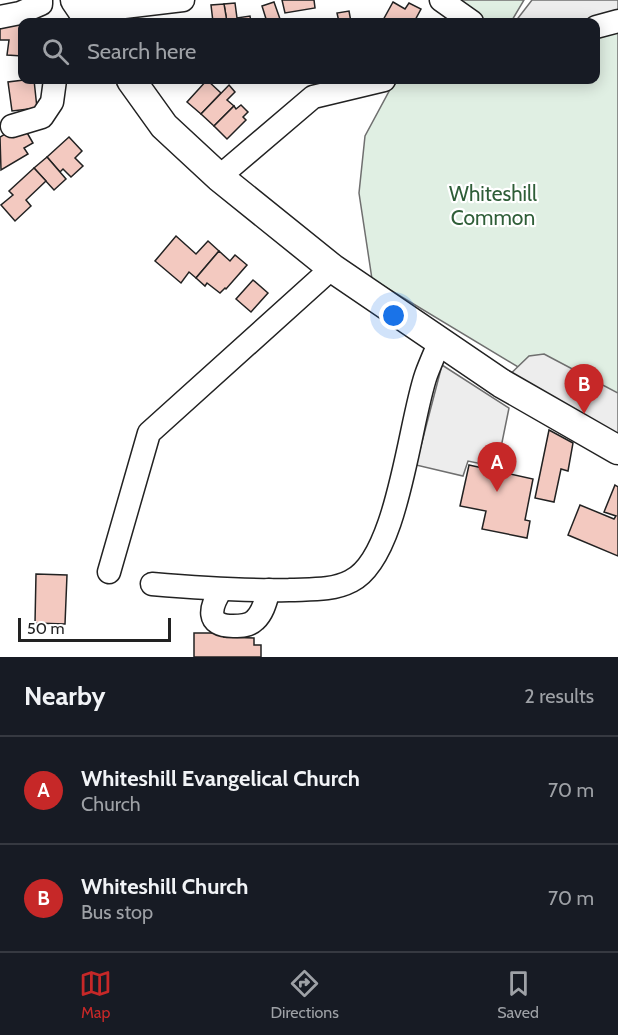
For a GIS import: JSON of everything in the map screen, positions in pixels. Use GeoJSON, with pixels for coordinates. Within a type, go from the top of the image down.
{"type":"FeatureCollection","features":[{"type":"Feature","properties":{"kind":"main road"},"geometry":{"type":"LineString","coordinates":[[134,84],[164,126],[219,177],[332,268],[440,341],[486,383],[618,450]]}},
{"type":"Feature","properties":{"kind":"street"},"geometry":{"type":"LineString","coordinates":[[82,11],[183,0]]}},
{"type":"Feature","properties":{"kind":"street"},"geometry":{"type":"LineString","coordinates":[[441,0],[466,18]]}},
{"type":"Feature","properties":{"kind":"street"},"geometry":{"type":"LineString","coordinates":[[0,17],[43,9]]}},
{"type":"Feature","properties":{"kind":"street"},"geometry":{"type":"LineString","coordinates":[[600,26],[618,21]]}},
{"type":"Feature","properties":{"kind":"street"},"geometry":{"type":"LineString","coordinates":[[12,126],[42,117],[52,102],[54,84]]}},
{"type":"Feature","properties":{"kind":"street"},"geometry":{"type":"LineString","coordinates":[[219,177],[314,97],[368,84]]}},
{"type":"Feature","properties":{"kind":"street"},"geometry":{"type":"LineString","coordinates":[[109,572],[149,433],[332,268]]}},
{"type":"Feature","properties":{"kind":"street"},"geometry":{"type":"LineString","coordinates":[[152,584],[221,590],[315,589],[338,586],[359,577],[379,551],[394,509],[426,376],[440,341]]}},
{"type":"Feature","properties":{"kind":"street"},"geometry":{"type":"LineString","coordinates":[[221,590],[213,606],[215,621],[222,626],[245,626],[255,620],[263,609],[269,590]]}},
{"type":"Feature","properties":{"kind":"green space"},"geometry":{"type":"Polygon","coordinates":[[[443,0],[524,0],[513,18],[470,18],[443,0]]]}},
{"type":"Feature","properties":{"kind":"green space","name":"Whiteshill Common"},"geometry":{"type":"Polygon","coordinates":[[[618,30],[618,427],[372,279],[359,193],[365,136],[393,84],[600,84],[600,34],[618,30]]]}},
{"type":"Feature","properties":{"kind":"shaded area"},"geometry":{"type":"Polygon","coordinates":[[[532,0],[618,0],[618,13],[595,18],[518,18],[532,0]]]}},
{"type":"Feature","properties":{"kind":"shaded area"},"geometry":{"type":"Polygon","coordinates":[[[544,354],[618,393],[618,450],[501,383],[529,356],[544,354]]]}},
{"type":"Feature","properties":{"kind":"shaded area"},"geometry":{"type":"Polygon","coordinates":[[[442,365],[509,408],[497,467],[468,461],[463,476],[416,465],[442,365]]]}},
{"type":"Feature","properties":{"kind":"building"},"geometry":{"type":"Polygon","coordinates":[[[282,0],[314,0],[315,8],[285,13],[282,0]]]}},
{"type":"Feature","properties":{"kind":"building"},"geometry":{"type":"Polygon","coordinates":[[[274,2],[280,18],[266,18],[262,6],[274,2]]]}},
{"type":"Feature","properties":{"kind":"building"},"geometry":{"type":"Polygon","coordinates":[[[393,2],[405,9],[409,3],[421,9],[416,18],[384,18],[393,2]]]}},
{"type":"Feature","properties":{"kind":"building"},"geometry":{"type":"Polygon","coordinates":[[[235,3],[237,18],[226,18],[224,4],[235,3]]]}},
{"type":"Feature","properties":{"kind":"building"},"geometry":{"type":"Polygon","coordinates":[[[224,4],[226,18],[213,18],[211,5],[224,4]]]}},
{"type":"Feature","properties":{"kind":"building"},"geometry":{"type":"Polygon","coordinates":[[[349,11],[350,18],[338,18],[337,13],[349,11]]]}},
{"type":"Feature","properties":{"kind":"building"},"geometry":{"type":"Polygon","coordinates":[[[36,14],[36,18],[24,18],[36,14]]]}},
{"type":"Feature","properties":{"kind":"building"},"geometry":{"type":"Polygon","coordinates":[[[18,20],[18,56],[7,55],[9,40],[0,40],[0,26],[18,20]]]}},
{"type":"Feature","properties":{"kind":"building"},"geometry":{"type":"Polygon","coordinates":[[[18,81],[18,84],[34,84],[37,108],[12,111],[8,82],[18,81]]]}},
{"type":"Feature","properties":{"kind":"building"},"geometry":{"type":"Polygon","coordinates":[[[203,84],[211,84],[221,93],[201,114],[187,102],[203,84]]]}},
{"type":"Feature","properties":{"kind":"building"},"geometry":{"type":"Polygon","coordinates":[[[229,85],[235,92],[227,100],[234,106],[214,126],[201,114],[229,85]]]}},
{"type":"Feature","properties":{"kind":"building"},"geometry":{"type":"Polygon","coordinates":[[[241,105],[248,112],[243,117],[246,120],[227,139],[214,126],[234,106],[236,109],[241,105]]]}},
{"type":"Feature","properties":{"kind":"building"},"geometry":{"type":"Polygon","coordinates":[[[22,124],[33,143],[24,148],[28,154],[1,170],[0,137],[22,124]]]}},
{"type":"Feature","properties":{"kind":"building"},"geometry":{"type":"Polygon","coordinates":[[[69,137],[82,151],[75,158],[83,166],[71,177],[63,169],[60,172],[47,157],[69,137]]]}},
{"type":"Feature","properties":{"kind":"building"},"geometry":{"type":"Polygon","coordinates":[[[47,157],[66,179],[54,190],[34,168],[47,157]]]}},
{"type":"Feature","properties":{"kind":"building"},"geometry":{"type":"Polygon","coordinates":[[[34,168],[46,181],[26,200],[31,206],[15,221],[1,205],[13,195],[9,191],[34,168]]]}},
{"type":"Feature","properties":{"kind":"building"},"geometry":{"type":"Polygon","coordinates":[[[176,236],[196,254],[208,241],[219,251],[196,278],[189,272],[181,283],[155,261],[176,236]]]}},
{"type":"Feature","properties":{"kind":"building"},"geometry":{"type":"Polygon","coordinates":[[[219,251],[230,261],[235,255],[247,265],[220,293],[207,283],[205,286],[196,278],[219,251]]]}},
{"type":"Feature","properties":{"kind":"building"},"geometry":{"type":"Polygon","coordinates":[[[253,280],[268,293],[251,312],[236,299],[253,280]]]}},
{"type":"Feature","properties":{"kind":"building"},"geometry":{"type":"Polygon","coordinates":[[[549,430],[573,443],[568,471],[561,469],[554,502],[535,498],[549,430]]]}},
{"type":"Feature","properties":{"kind":"building"},"geometry":{"type":"Polygon","coordinates":[[[469,465],[533,479],[525,520],[530,521],[527,538],[482,529],[486,511],[460,506],[469,465]]]}},
{"type":"Feature","properties":{"kind":"building"},"geometry":{"type":"Polygon","coordinates":[[[615,485],[618,487],[618,556],[568,535],[580,505],[614,519],[616,516],[604,512],[615,485]]]}},
{"type":"Feature","properties":{"kind":"building"},"geometry":{"type":"Polygon","coordinates":[[[36,574],[67,575],[65,624],[35,623],[36,574]]]}},
{"type":"Feature","properties":{"kind":"building"},"geometry":{"type":"Polygon","coordinates":[[[194,633],[225,633],[224,637],[254,638],[254,645],[261,645],[261,657],[194,657],[194,633]]]}},
{"type":"Feature","properties":{"kind":"place","name":"Whiteshill Church"},"geometry":{"type":"Point","coordinates":[584,414]}},
{"type":"Feature","properties":{"kind":"place","name":"Whiteshill Evangelical Church"},"geometry":{"type":"Point","coordinates":[497,492]}}]}
